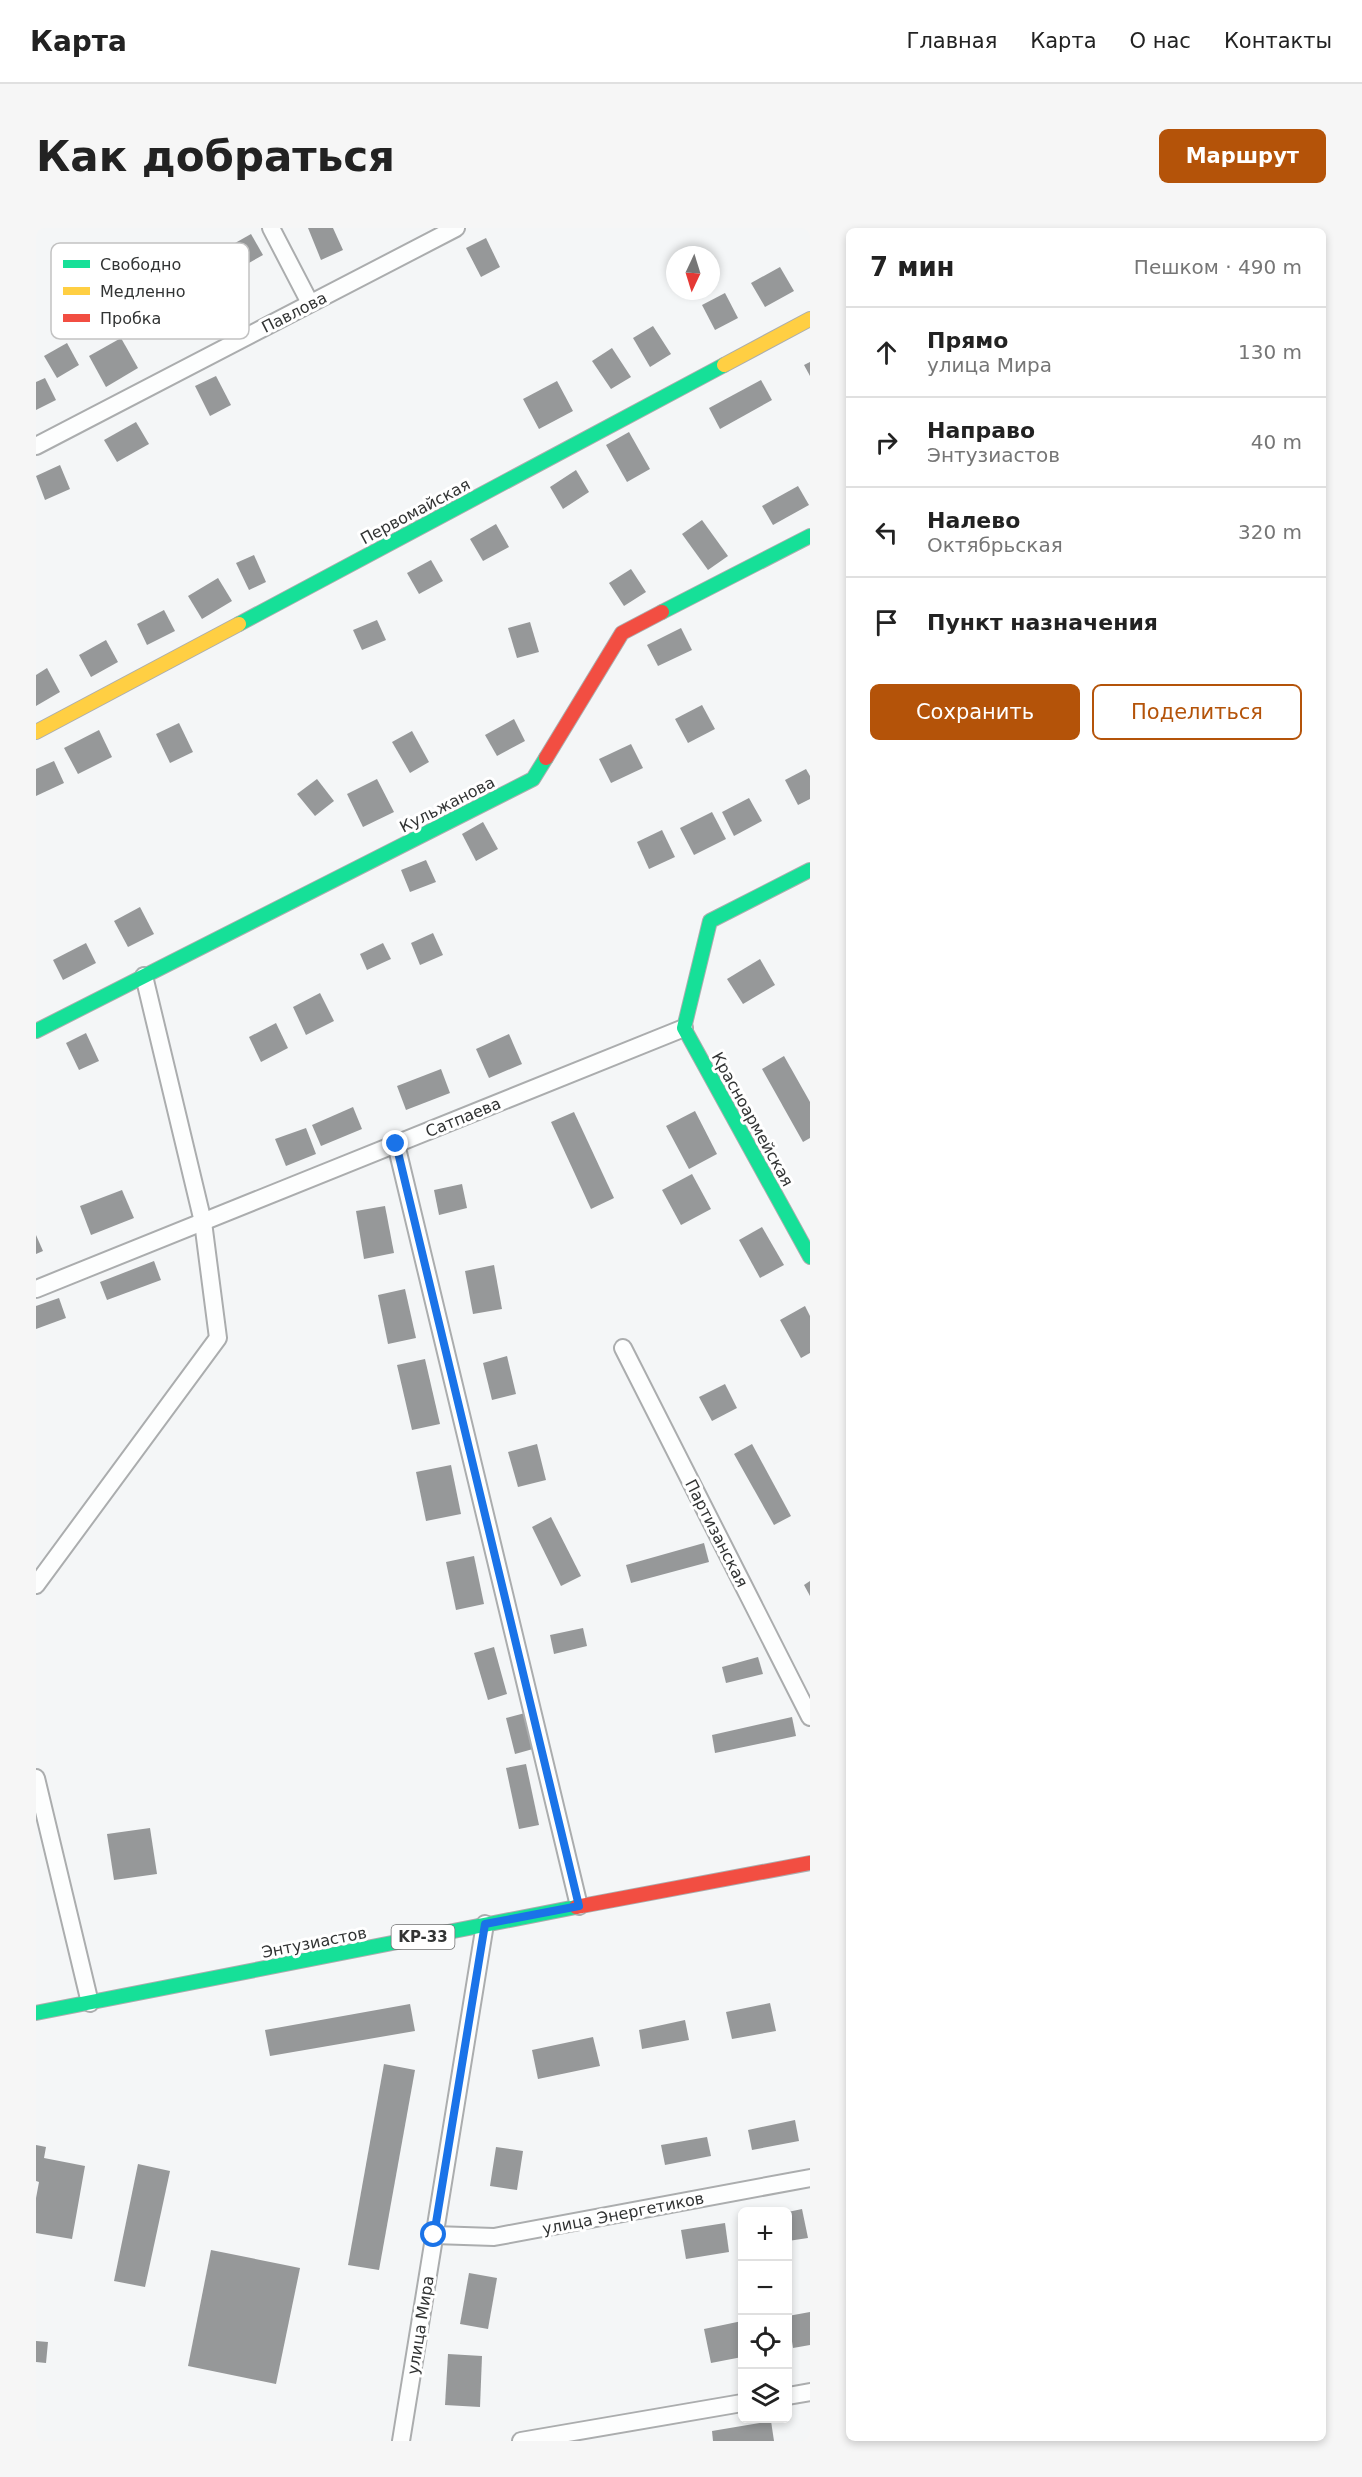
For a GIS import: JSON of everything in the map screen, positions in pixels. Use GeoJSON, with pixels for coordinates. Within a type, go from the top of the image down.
{"type":"FeatureCollection","features":[{"type":"Feature","properties":{"kind":"street"},"geometry":{"type":"LineString","coordinates":[[271,228],[310,303]]}},
{"type":"Feature","properties":{"kind":"street","name":"Павлова"},"geometry":{"type":"LineString","coordinates":[[249,335],[456,228]]}},
{"type":"Feature","properties":{"kind":"street","name":"Первомайская"},"geometry":{"type":"LineString","coordinates":[[36,732],[810,319]]}},
{"type":"Feature","properties":{"kind":"street","name":"Павлова"},"geometry":{"type":"LineString","coordinates":[[36,446],[241,339]]}},
{"type":"Feature","properties":{"kind":"street","name":"Кульжанова"},"geometry":{"type":"LineString","coordinates":[[36,1031],[533,779],[622,633],[810,536]]}},
{"type":"Feature","properties":{"kind":"street"},"geometry":{"type":"LineString","coordinates":[[684,1028],[710,921],[810,870]]}},
{"type":"Feature","properties":{"kind":"street"},"geometry":{"type":"LineString","coordinates":[[36,1585],[218,1338],[203,1222],[144,976]]}},
{"type":"Feature","properties":{"kind":"street","name":"Сатпаева"},"geometry":{"type":"LineString","coordinates":[[36,1288],[684,1028]]}},
{"type":"Feature","properties":{"kind":"street","name":"Красноармейская"},"geometry":{"type":"LineString","coordinates":[[684,1028],[810,1257]]}},
{"type":"Feature","properties":{"kind":"street"},"geometry":{"type":"LineString","coordinates":[[396,1144],[579,1906]]}},
{"type":"Feature","properties":{"kind":"street","name":"Партизанская"},"geometry":{"type":"LineString","coordinates":[[623,1348],[810,1717]]}},
{"type":"Feature","properties":{"kind":"street"},"geometry":{"type":"LineString","coordinates":[[36,1778],[90,2003]]}},
{"type":"Feature","properties":{"kind":"street","name":"Энтузиастов"},"geometry":{"type":"LineString","coordinates":[[36,2013],[485,1924],[810,1863]]}},
{"type":"Feature","properties":{"kind":"street","name":"улица Мира"},"geometry":{"type":"LineString","coordinates":[[401,2441],[485,1924]]}},
{"type":"Feature","properties":{"kind":"street","name":"улица Энергетиков"},"geometry":{"type":"LineString","coordinates":[[434,2235],[494,2237],[810,2178]]}},
{"type":"Feature","properties":{"kind":"street"},"geometry":{"type":"LineString","coordinates":[[792,2395],[810,2392]]}},
{"type":"Feature","properties":{"kind":"street"},"geometry":{"type":"LineString","coordinates":[[521,2441],[738,2404]]}},
{"type":"Feature","properties":{"kind":"building"},"geometry":{"type":"Polygon","coordinates":[[[308,228],[333,228],[343,250],[321,260],[308,228]]]}},
{"type":"Feature","properties":{"kind":"building"},"geometry":{"type":"Polygon","coordinates":[[[251,234],[263,255],[249,263],[249,243],[235,243],[251,234]]]}},
{"type":"Feature","properties":{"kind":"building"},"geometry":{"type":"Polygon","coordinates":[[[486,238],[500,267],[481,277],[466,248],[486,238]]]}},
{"type":"Feature","properties":{"kind":"building"},"geometry":{"type":"Polygon","coordinates":[[[780,267],[794,291],[765,307],[751,283],[780,267]]]}},
{"type":"Feature","properties":{"kind":"building"},"geometry":{"type":"Polygon","coordinates":[[[725,293],[738,318],[715,330],[702,305],[712,300],[720,300],[720,296],[725,293]]]}},
{"type":"Feature","properties":{"kind":"building"},"geometry":{"type":"Polygon","coordinates":[[[653,326],[671,354],[650,367],[633,338],[653,326]]]}},
{"type":"Feature","properties":{"kind":"building"},"geometry":{"type":"Polygon","coordinates":[[[122,339],[138,368],[106,387],[89,356],[122,339]]]}},
{"type":"Feature","properties":{"kind":"building"},"geometry":{"type":"Polygon","coordinates":[[[67,343],[79,365],[57,378],[44,356],[67,343]]]}},
{"type":"Feature","properties":{"kind":"building"},"geometry":{"type":"Polygon","coordinates":[[[612,348],[631,377],[611,389],[592,361],[612,348]]]}},
{"type":"Feature","properties":{"kind":"building"},"geometry":{"type":"Polygon","coordinates":[[[810,362],[810,376],[804,365],[810,362]]]}},
{"type":"Feature","properties":{"kind":"building"},"geometry":{"type":"Polygon","coordinates":[[[216,376],[231,405],[210,416],[195,386],[216,376]]]}},
{"type":"Feature","properties":{"kind":"building"},"geometry":{"type":"Polygon","coordinates":[[[45,378],[56,400],[36,410],[36,382],[45,378]]]}},
{"type":"Feature","properties":{"kind":"building"},"geometry":{"type":"Polygon","coordinates":[[[761,380],[772,400],[720,429],[709,408],[761,380]]]}},
{"type":"Feature","properties":{"kind":"building"},"geometry":{"type":"Polygon","coordinates":[[[557,381],[573,411],[539,429],[523,399],[557,381]]]}},
{"type":"Feature","properties":{"kind":"building"},"geometry":{"type":"Polygon","coordinates":[[[136,422],[149,444],[117,462],[104,440],[136,422]]]}},
{"type":"Feature","properties":{"kind":"building"},"geometry":{"type":"Polygon","coordinates":[[[629,432],[650,469],[627,482],[606,445],[629,432]]]}},
{"type":"Feature","properties":{"kind":"building"},"geometry":{"type":"Polygon","coordinates":[[[60,465],[70,489],[45,500],[36,476],[60,465]]]}},
{"type":"Feature","properties":{"kind":"building"},"geometry":{"type":"Polygon","coordinates":[[[576,470],[589,492],[563,509],[550,487],[576,470]]]}},
{"type":"Feature","properties":{"kind":"building"},"geometry":{"type":"Polygon","coordinates":[[[798,486],[809,505],[773,525],[762,506],[798,486]]]}},
{"type":"Feature","properties":{"kind":"building"},"geometry":{"type":"Polygon","coordinates":[[[702,520],[728,556],[708,570],[682,534],[702,520]]]}},
{"type":"Feature","properties":{"kind":"building"},"geometry":{"type":"Polygon","coordinates":[[[496,524],[509,547],[483,561],[470,539],[496,524]]]}},
{"type":"Feature","properties":{"kind":"building"},"geometry":{"type":"Polygon","coordinates":[[[254,555],[266,582],[249,590],[236,563],[254,555]]]}},
{"type":"Feature","properties":{"kind":"building"},"geometry":{"type":"Polygon","coordinates":[[[431,560],[443,581],[419,594],[407,573],[431,560]]]}},
{"type":"Feature","properties":{"kind":"building"},"geometry":{"type":"Polygon","coordinates":[[[631,569],[646,592],[624,606],[609,583],[631,569]]]}},
{"type":"Feature","properties":{"kind":"building"},"geometry":{"type":"Polygon","coordinates":[[[218,578],[232,601],[202,619],[188,596],[218,578]]]}},
{"type":"Feature","properties":{"kind":"building"},"geometry":{"type":"Polygon","coordinates":[[[164,610],[175,631],[147,645],[137,624],[164,610]]]}},
{"type":"Feature","properties":{"kind":"building"},"geometry":{"type":"Polygon","coordinates":[[[377,620],[386,640],[362,650],[353,630],[377,620]]]}},
{"type":"Feature","properties":{"kind":"building"},"geometry":{"type":"Polygon","coordinates":[[[530,622],[539,652],[517,658],[508,628],[530,622]]]}},
{"type":"Feature","properties":{"kind":"building"},"geometry":{"type":"Polygon","coordinates":[[[681,628],[692,650],[658,666],[647,645],[681,628]]]}},
{"type":"Feature","properties":{"kind":"building"},"geometry":{"type":"Polygon","coordinates":[[[106,640],[118,662],[91,677],[79,655],[106,640]]]}},
{"type":"Feature","properties":{"kind":"building"},"geometry":{"type":"Polygon","coordinates":[[[47,668],[60,692],[36,706],[36,675],[47,668]]]}},
{"type":"Feature","properties":{"kind":"building"},"geometry":{"type":"Polygon","coordinates":[[[702,705],[715,729],[688,743],[675,719],[702,705]]]}},
{"type":"Feature","properties":{"kind":"building"},"geometry":{"type":"Polygon","coordinates":[[[514,719],[525,741],[497,756],[485,735],[514,719]]]}},
{"type":"Feature","properties":{"kind":"building"},"geometry":{"type":"Polygon","coordinates":[[[179,723],[193,752],[170,763],[156,734],[179,723]]]}},
{"type":"Feature","properties":{"kind":"building"},"geometry":{"type":"Polygon","coordinates":[[[99,730],[112,757],[78,774],[64,748],[99,730]]]}},
{"type":"Feature","properties":{"kind":"building"},"geometry":{"type":"Polygon","coordinates":[[[412,731],[429,762],[410,773],[392,742],[412,731]]]}},
{"type":"Feature","properties":{"kind":"building"},"geometry":{"type":"Polygon","coordinates":[[[631,744],[643,768],[611,783],[599,759],[631,744]]]}},
{"type":"Feature","properties":{"kind":"building"},"geometry":{"type":"Polygon","coordinates":[[[54,761],[64,783],[36,796],[36,769],[54,761]]]}},
{"type":"Feature","properties":{"kind":"building"},"geometry":{"type":"Polygon","coordinates":[[[806,769],[810,776],[810,799],[798,805],[785,780],[806,769]]]}},
{"type":"Feature","properties":{"kind":"building"},"geometry":{"type":"Polygon","coordinates":[[[317,779],[334,801],[315,816],[297,794],[317,779]]]}},
{"type":"Feature","properties":{"kind":"building"},"geometry":{"type":"Polygon","coordinates":[[[377,779],[394,812],[363,827],[347,794],[377,779]]]}},
{"type":"Feature","properties":{"kind":"building"},"geometry":{"type":"Polygon","coordinates":[[[749,798],[762,821],[734,836],[722,812],[749,798]]]}},
{"type":"Feature","properties":{"kind":"building"},"geometry":{"type":"Polygon","coordinates":[[[712,812],[726,839],[694,855],[680,828],[712,812]]]}},
{"type":"Feature","properties":{"kind":"building"},"geometry":{"type":"Polygon","coordinates":[[[483,822],[498,849],[476,861],[462,834],[483,822]]]}},
{"type":"Feature","properties":{"kind":"building"},"geometry":{"type":"Polygon","coordinates":[[[662,830],[675,857],[649,869],[637,842],[662,830]]]}},
{"type":"Feature","properties":{"kind":"building"},"geometry":{"type":"Polygon","coordinates":[[[426,860],[436,882],[410,892],[401,870],[426,860]]]}},
{"type":"Feature","properties":{"kind":"building"},"geometry":{"type":"Polygon","coordinates":[[[140,907],[154,934],[128,947],[114,921],[140,907]]]}},
{"type":"Feature","properties":{"kind":"building"},"geometry":{"type":"Polygon","coordinates":[[[433,933],[443,955],[420,965],[411,943],[433,933]]]}},
{"type":"Feature","properties":{"kind":"building"},"geometry":{"type":"Polygon","coordinates":[[[86,943],[96,963],[63,980],[53,960],[86,943]]]}},
{"type":"Feature","properties":{"kind":"building"},"geometry":{"type":"Polygon","coordinates":[[[383,943],[391,959],[367,970],[360,954],[383,943]]]}},
{"type":"Feature","properties":{"kind":"building"},"geometry":{"type":"Polygon","coordinates":[[[760,959],[775,985],[743,1004],[727,979],[760,959]]]}},
{"type":"Feature","properties":{"kind":"building"},"geometry":{"type":"Polygon","coordinates":[[[320,993],[334,1021],[306,1035],[293,1007],[320,993]]]}},
{"type":"Feature","properties":{"kind":"building"},"geometry":{"type":"Polygon","coordinates":[[[276,1023],[288,1048],[261,1062],[249,1037],[276,1023]]]}},
{"type":"Feature","properties":{"kind":"building"},"geometry":{"type":"Polygon","coordinates":[[[86,1033],[99,1061],[79,1070],[66,1043],[86,1033]]]}},
{"type":"Feature","properties":{"kind":"building"},"geometry":{"type":"Polygon","coordinates":[[[509,1034],[522,1064],[489,1078],[476,1049],[509,1034]]]}},
{"type":"Feature","properties":{"kind":"building"},"geometry":{"type":"Polygon","coordinates":[[[784,1056],[810,1102],[810,1138],[803,1142],[762,1069],[784,1056]]]}},
{"type":"Feature","properties":{"kind":"building"},"geometry":{"type":"Polygon","coordinates":[[[441,1069],[450,1093],[406,1110],[397,1086],[441,1069]]]}},
{"type":"Feature","properties":{"kind":"building"},"geometry":{"type":"Polygon","coordinates":[[[353,1107],[362,1129],[321,1146],[312,1125],[353,1107]]]}},
{"type":"Feature","properties":{"kind":"building"},"geometry":{"type":"Polygon","coordinates":[[[695,1111],[717,1154],[689,1169],[666,1126],[695,1111]]]}},
{"type":"Feature","properties":{"kind":"building"},"geometry":{"type":"Polygon","coordinates":[[[574,1112],[614,1198],[591,1209],[551,1122],[574,1112]]]}},
{"type":"Feature","properties":{"kind":"building"},"geometry":{"type":"Polygon","coordinates":[[[306,1128],[316,1154],[286,1166],[275,1139],[306,1128]]]}},
{"type":"Feature","properties":{"kind":"building"},"geometry":{"type":"Polygon","coordinates":[[[692,1174],[711,1209],[681,1225],[662,1190],[692,1174]]]}},
{"type":"Feature","properties":{"kind":"building"},"geometry":{"type":"Polygon","coordinates":[[[462,1184],[467,1208],[439,1215],[434,1190],[462,1184]]]}},
{"type":"Feature","properties":{"kind":"building"},"geometry":{"type":"Polygon","coordinates":[[[122,1190],[134,1218],[91,1235],[80,1206],[122,1190]]]}},
{"type":"Feature","properties":{"kind":"building"},"geometry":{"type":"Polygon","coordinates":[[[385,1206],[394,1253],[364,1259],[356,1211],[385,1206]]]}},
{"type":"Feature","properties":{"kind":"building"},"geometry":{"type":"Polygon","coordinates":[[[762,1227],[784,1265],[760,1278],[739,1240],[762,1227]]]}},
{"type":"Feature","properties":{"kind":"building"},"geometry":{"type":"Polygon","coordinates":[[[36,1235],[43,1251],[36,1254],[36,1235]]]}},
{"type":"Feature","properties":{"kind":"building"},"geometry":{"type":"Polygon","coordinates":[[[154,1261],[161,1280],[107,1300],[100,1282],[154,1261]]]}},
{"type":"Feature","properties":{"kind":"building"},"geometry":{"type":"Polygon","coordinates":[[[494,1265],[502,1309],[473,1314],[465,1271],[494,1265]]]}},
{"type":"Feature","properties":{"kind":"building"},"geometry":{"type":"Polygon","coordinates":[[[405,1289],[416,1338],[388,1344],[378,1295],[405,1289]]]}},
{"type":"Feature","properties":{"kind":"building"},"geometry":{"type":"Polygon","coordinates":[[[59,1298],[66,1318],[36,1329],[36,1306],[59,1298]]]}},
{"type":"Feature","properties":{"kind":"building"},"geometry":{"type":"Polygon","coordinates":[[[805,1306],[810,1316],[810,1353],[801,1358],[780,1320],[805,1306]]]}},
{"type":"Feature","properties":{"kind":"building"},"geometry":{"type":"Polygon","coordinates":[[[507,1356],[516,1394],[492,1400],[483,1363],[507,1356]]]}},
{"type":"Feature","properties":{"kind":"building"},"geometry":{"type":"Polygon","coordinates":[[[425,1359],[440,1424],[412,1430],[397,1365],[425,1359]]]}},
{"type":"Feature","properties":{"kind":"building"},"geometry":{"type":"Polygon","coordinates":[[[725,1384],[737,1408],[712,1421],[699,1397],[725,1384]]]}},
{"type":"Feature","properties":{"kind":"building"},"geometry":{"type":"Polygon","coordinates":[[[537,1444],[546,1480],[518,1487],[508,1452],[537,1444]]]}},
{"type":"Feature","properties":{"kind":"building"},"geometry":{"type":"Polygon","coordinates":[[[752,1444],[791,1516],[774,1525],[734,1454],[752,1444]]]}},
{"type":"Feature","properties":{"kind":"building"},"geometry":{"type":"Polygon","coordinates":[[[451,1465],[461,1514],[426,1521],[416,1472],[451,1465]]]}},
{"type":"Feature","properties":{"kind":"building"},"geometry":{"type":"Polygon","coordinates":[[[551,1517],[581,1576],[561,1586],[532,1527],[551,1517]]]}},
{"type":"Feature","properties":{"kind":"building"},"geometry":{"type":"Polygon","coordinates":[[[704,1543],[709,1562],[631,1583],[626,1565],[704,1543]]]}},
{"type":"Feature","properties":{"kind":"building"},"geometry":{"type":"Polygon","coordinates":[[[474,1556],[484,1604],[456,1610],[446,1562],[474,1556]]]}},
{"type":"Feature","properties":{"kind":"building"},"geometry":{"type":"Polygon","coordinates":[[[810,1581],[810,1596],[804,1585],[810,1581]]]}},
{"type":"Feature","properties":{"kind":"building"},"geometry":{"type":"Polygon","coordinates":[[[583,1628],[587,1646],[554,1654],[550,1635],[583,1628]]]}},
{"type":"Feature","properties":{"kind":"building"},"geometry":{"type":"Polygon","coordinates":[[[494,1647],[507,1694],[488,1700],[474,1653],[494,1647]]]}},
{"type":"Feature","properties":{"kind":"building"},"geometry":{"type":"Polygon","coordinates":[[[758,1657],[763,1674],[726,1683],[722,1667],[758,1657]]]}},
{"type":"Feature","properties":{"kind":"building"},"geometry":{"type":"Polygon","coordinates":[[[525,1713],[533,1749],[515,1754],[506,1718],[525,1713]]]}},
{"type":"Feature","properties":{"kind":"building"},"geometry":{"type":"Polygon","coordinates":[[[792,1717],[796,1736],[715,1753],[712,1735],[792,1717]]]}},
{"type":"Feature","properties":{"kind":"building"},"geometry":{"type":"Polygon","coordinates":[[[526,1764],[539,1825],[519,1829],[506,1768],[526,1764]]]}},
{"type":"Feature","properties":{"kind":"building"},"geometry":{"type":"Polygon","coordinates":[[[150,1828],[157,1874],[114,1880],[107,1834],[150,1828]]]}},
{"type":"Feature","properties":{"kind":"building"},"geometry":{"type":"Polygon","coordinates":[[[770,2003],[776,2031],[732,2039],[726,2012],[770,2003]]]}},
{"type":"Feature","properties":{"kind":"building"},"geometry":{"type":"Polygon","coordinates":[[[410,2004],[415,2031],[270,2056],[265,2030],[410,2004]]]}},
{"type":"Feature","properties":{"kind":"building"},"geometry":{"type":"Polygon","coordinates":[[[685,2020],[689,2040],[642,2049],[639,2030],[685,2020]]]}},
{"type":"Feature","properties":{"kind":"building"},"geometry":{"type":"Polygon","coordinates":[[[593,2037],[600,2066],[538,2079],[532,2050],[593,2037]]]}},
{"type":"Feature","properties":{"kind":"building"},"geometry":{"type":"Polygon","coordinates":[[[384,2064],[415,2070],[379,2270],[348,2265],[384,2064]]]}},
{"type":"Feature","properties":{"kind":"building"},"geometry":{"type":"Polygon","coordinates":[[[795,2120],[799,2141],[752,2150],[748,2130],[795,2120]]]}},
{"type":"Feature","properties":{"kind":"building"},"geometry":{"type":"Polygon","coordinates":[[[707,2137],[711,2156],[665,2165],[661,2145],[707,2137]]]}},
{"type":"Feature","properties":{"kind":"building"},"geometry":{"type":"Polygon","coordinates":[[[36,2145],[46,2147],[44,2158],[85,2166],[72,2239],[36,2233],[36,2198],[39,2182],[36,2181],[36,2145]]]}},
{"type":"Feature","properties":{"kind":"building"},"geometry":{"type":"Polygon","coordinates":[[[496,2147],[523,2151],[517,2190],[490,2186],[496,2147]]]}},
{"type":"Feature","properties":{"kind":"building"},"geometry":{"type":"Polygon","coordinates":[[[138,2164],[170,2171],[145,2287],[114,2281],[138,2164]]]}},
{"type":"Feature","properties":{"kind":"building"},"geometry":{"type":"Polygon","coordinates":[[[802,2209],[808,2238],[792,2240],[792,2211],[802,2209]]]}},
{"type":"Feature","properties":{"kind":"building"},"geometry":{"type":"Polygon","coordinates":[[[725,2223],[729,2252],[686,2259],[681,2230],[725,2223]]]}},
{"type":"Feature","properties":{"kind":"building"},"geometry":{"type":"Polygon","coordinates":[[[211,2250],[300,2268],[276,2384],[188,2366],[211,2250]]]}},
{"type":"Feature","properties":{"kind":"building"},"geometry":{"type":"Polygon","coordinates":[[[469,2273],[497,2278],[488,2329],[460,2324],[469,2273]]]}},
{"type":"Feature","properties":{"kind":"building"},"geometry":{"type":"Polygon","coordinates":[[[810,2312],[810,2345],[793,2348],[792,2315],[810,2312]]]}},
{"type":"Feature","properties":{"kind":"building"},"geometry":{"type":"Polygon","coordinates":[[[738,2322],[738,2358],[711,2363],[704,2329],[738,2322]]]}},
{"type":"Feature","properties":{"kind":"building"},"geometry":{"type":"Polygon","coordinates":[[[36,2341],[48,2342],[46,2363],[36,2362],[36,2341]]]}},
{"type":"Feature","properties":{"kind":"building"},"geometry":{"type":"Polygon","coordinates":[[[448,2354],[482,2356],[480,2407],[445,2405],[448,2354]]]}},
{"type":"Feature","properties":{"kind":"building"},"geometry":{"type":"Polygon","coordinates":[[[771,2423],[774,2441],[713,2441],[712,2431],[771,2423]]]}},
{"type":"Feature","properties":{"kind":"traffic: fast"},"geometry":{"type":"LineString","coordinates":[[239,624],[724,365]]}},
{"type":"Feature","properties":{"kind":"traffic: fast"},"geometry":{"type":"LineString","coordinates":[[662,612],[810,536]]}},
{"type":"Feature","properties":{"kind":"traffic: fast"},"geometry":{"type":"LineString","coordinates":[[36,1031],[533,779],[546,758]]}},
{"type":"Feature","properties":{"kind":"traffic: fast"},"geometry":{"type":"LineString","coordinates":[[810,870],[710,921],[684,1028],[810,1257]]}},
{"type":"Feature","properties":{"kind":"traffic: fast"},"geometry":{"type":"LineString","coordinates":[[36,2013],[576,1907]]}},
{"type":"Feature","properties":{"kind":"traffic: slow"},"geometry":{"type":"LineString","coordinates":[[724,365],[810,319]]}},
{"type":"Feature","properties":{"kind":"traffic: slow"},"geometry":{"type":"LineString","coordinates":[[36,732],[239,624]]}},
{"type":"Feature","properties":{"kind":"traffic: jam"},"geometry":{"type":"LineString","coordinates":[[546,758],[622,633],[662,612]]}},
{"type":"Feature","properties":{"kind":"traffic: jam"},"geometry":{"type":"LineString","coordinates":[[576,1907],[810,1863]]}},
{"type":"Feature","properties":{"kind":"route"},"geometry":{"type":"LineString","coordinates":[[396,1144],[579,1906],[485,1924],[434,2235]]}}]}
